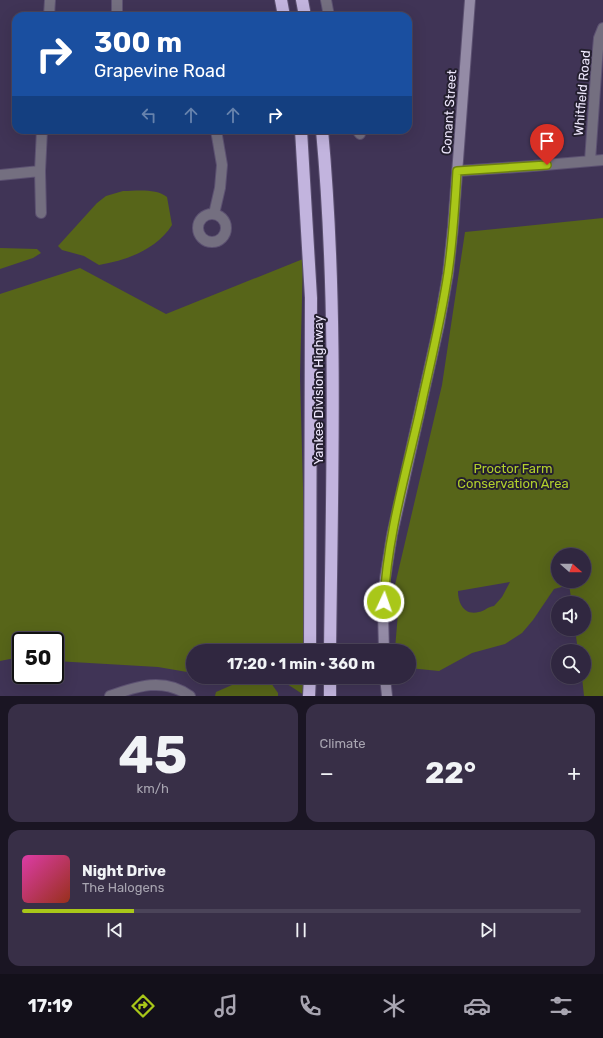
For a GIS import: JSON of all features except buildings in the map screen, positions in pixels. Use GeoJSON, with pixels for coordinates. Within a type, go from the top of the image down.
{"type":"FeatureCollection","features":[{"type":"Feature","properties":{"kind":"highway"},"geometry":{"type":"LineString","coordinates":[[281,0],[283,12]]}},
{"type":"Feature","properties":{"kind":"highway"},"geometry":{"type":"LineString","coordinates":[[302,0],[305,12]]}},
{"type":"Feature","properties":{"kind":"highway","name":"Yankee Division Highway"},"geometry":{"type":"LineString","coordinates":[[301,134],[311,298],[310,644]]}},
{"type":"Feature","properties":{"kind":"highway","name":"Yankee Division Highway"},"geometry":{"type":"LineString","coordinates":[[322,134],[330,242],[332,307],[330,644]]}},
{"type":"Feature","properties":{"kind":"highway"},"geometry":{"type":"LineString","coordinates":[[310,684],[310,696]]}},
{"type":"Feature","properties":{"kind":"highway"},"geometry":{"type":"LineString","coordinates":[[330,684],[330,696]]}},
{"type":"Feature","properties":{"kind":"main road","name":"Conant Street"},"geometry":{"type":"LineString","coordinates":[[384,644],[383,613],[386,572],[392,535],[437,332],[448,274],[454,227],[470,0]]}},
{"type":"Feature","properties":{"kind":"main road"},"geometry":{"type":"LineString","coordinates":[[386,684],[387,696]]}},
{"type":"Feature","properties":{"kind":"street"},"geometry":{"type":"LineString","coordinates":[[49,12],[50,0]]}},
{"type":"Feature","properties":{"kind":"street"},"geometry":{"type":"LineString","coordinates":[[117,0],[118,12]]}},
{"type":"Feature","properties":{"kind":"street"},"geometry":{"type":"LineString","coordinates":[[326,0],[328,12]]}},
{"type":"Feature","properties":{"kind":"street","name":"Whitfield Road"},"geometry":{"type":"LineString","coordinates":[[590,161],[599,38],[603,28]]}},
{"type":"Feature","properties":{"kind":"street"},"geometry":{"type":"LineString","coordinates":[[41,213],[40,170],[42,134]]}},
{"type":"Feature","properties":{"kind":"street"},"geometry":{"type":"LineString","coordinates":[[214,214],[222,176],[217,134]]}},
{"type":"Feature","properties":{"kind":"street"},"geometry":{"type":"LineString","coordinates":[[457,171],[603,160]]}},
{"type":"Feature","properties":{"kind":"street"},"geometry":{"type":"LineString","coordinates":[[0,175],[40,170]]}},
{"type":"Feature","properties":{"kind":"street"},"geometry":{"type":"LineString","coordinates":[[110,696],[147,685],[162,685],[181,690],[190,696]]}},
{"type":"Feature","properties":{"kind":"green space"},"geometry":{"type":"Polygon","coordinates":[[[123,191],[152,191],[167,197],[172,225],[158,241],[130,257],[99,265],[84,256],[62,250],[58,246],[97,203],[106,196],[123,191]]]}},
{"type":"Feature","properties":{"kind":"green space","name":"Proctor Farm Conservation Area"},"geometry":{"type":"Polygon","coordinates":[[[603,218],[603,696],[584,696],[583,684],[591,684],[591,644],[577,644],[576,636],[591,636],[591,596],[571,596],[570,588],[591,588],[591,548],[551,548],[551,588],[558,588],[554,589],[533,620],[522,633],[505,644],[472,653],[439,671],[416,669],[416,644],[396,644],[399,601],[391,602],[442,385],[465,232],[603,218]],[[510,582],[458,591],[459,600],[463,608],[474,613],[494,606],[502,597],[510,582]]]}},
{"type":"Feature","properties":{"kind":"green space"},"geometry":{"type":"Polygon","coordinates":[[[0,248],[37,249],[41,253],[33,258],[0,269],[0,248]]]}},
{"type":"Feature","properties":{"kind":"green space"},"geometry":{"type":"Polygon","coordinates":[[[303,259],[300,376],[304,525],[304,644],[186,644],[186,672],[158,667],[64,662],[64,632],[12,632],[12,659],[0,661],[0,294],[80,268],[166,314],[303,259]]]}},
{"type":"Feature","properties":{"kind":"green space"},"geometry":{"type":"Polygon","coordinates":[[[272,684],[278,693],[278,696],[215,696],[216,692],[232,685],[272,684]]]}},
{"type":"Feature","properties":{"kind":"green space"},"geometry":{"type":"Polygon","coordinates":[[[287,684],[304,684],[304,695],[287,684]]]}},
{"type":"Feature","properties":{"kind":"route"},"geometry":{"type":"LineString","coordinates":[[384,602],[385,579],[392,535],[439,325],[448,274],[454,227],[457,171],[547,165]]}}]}
